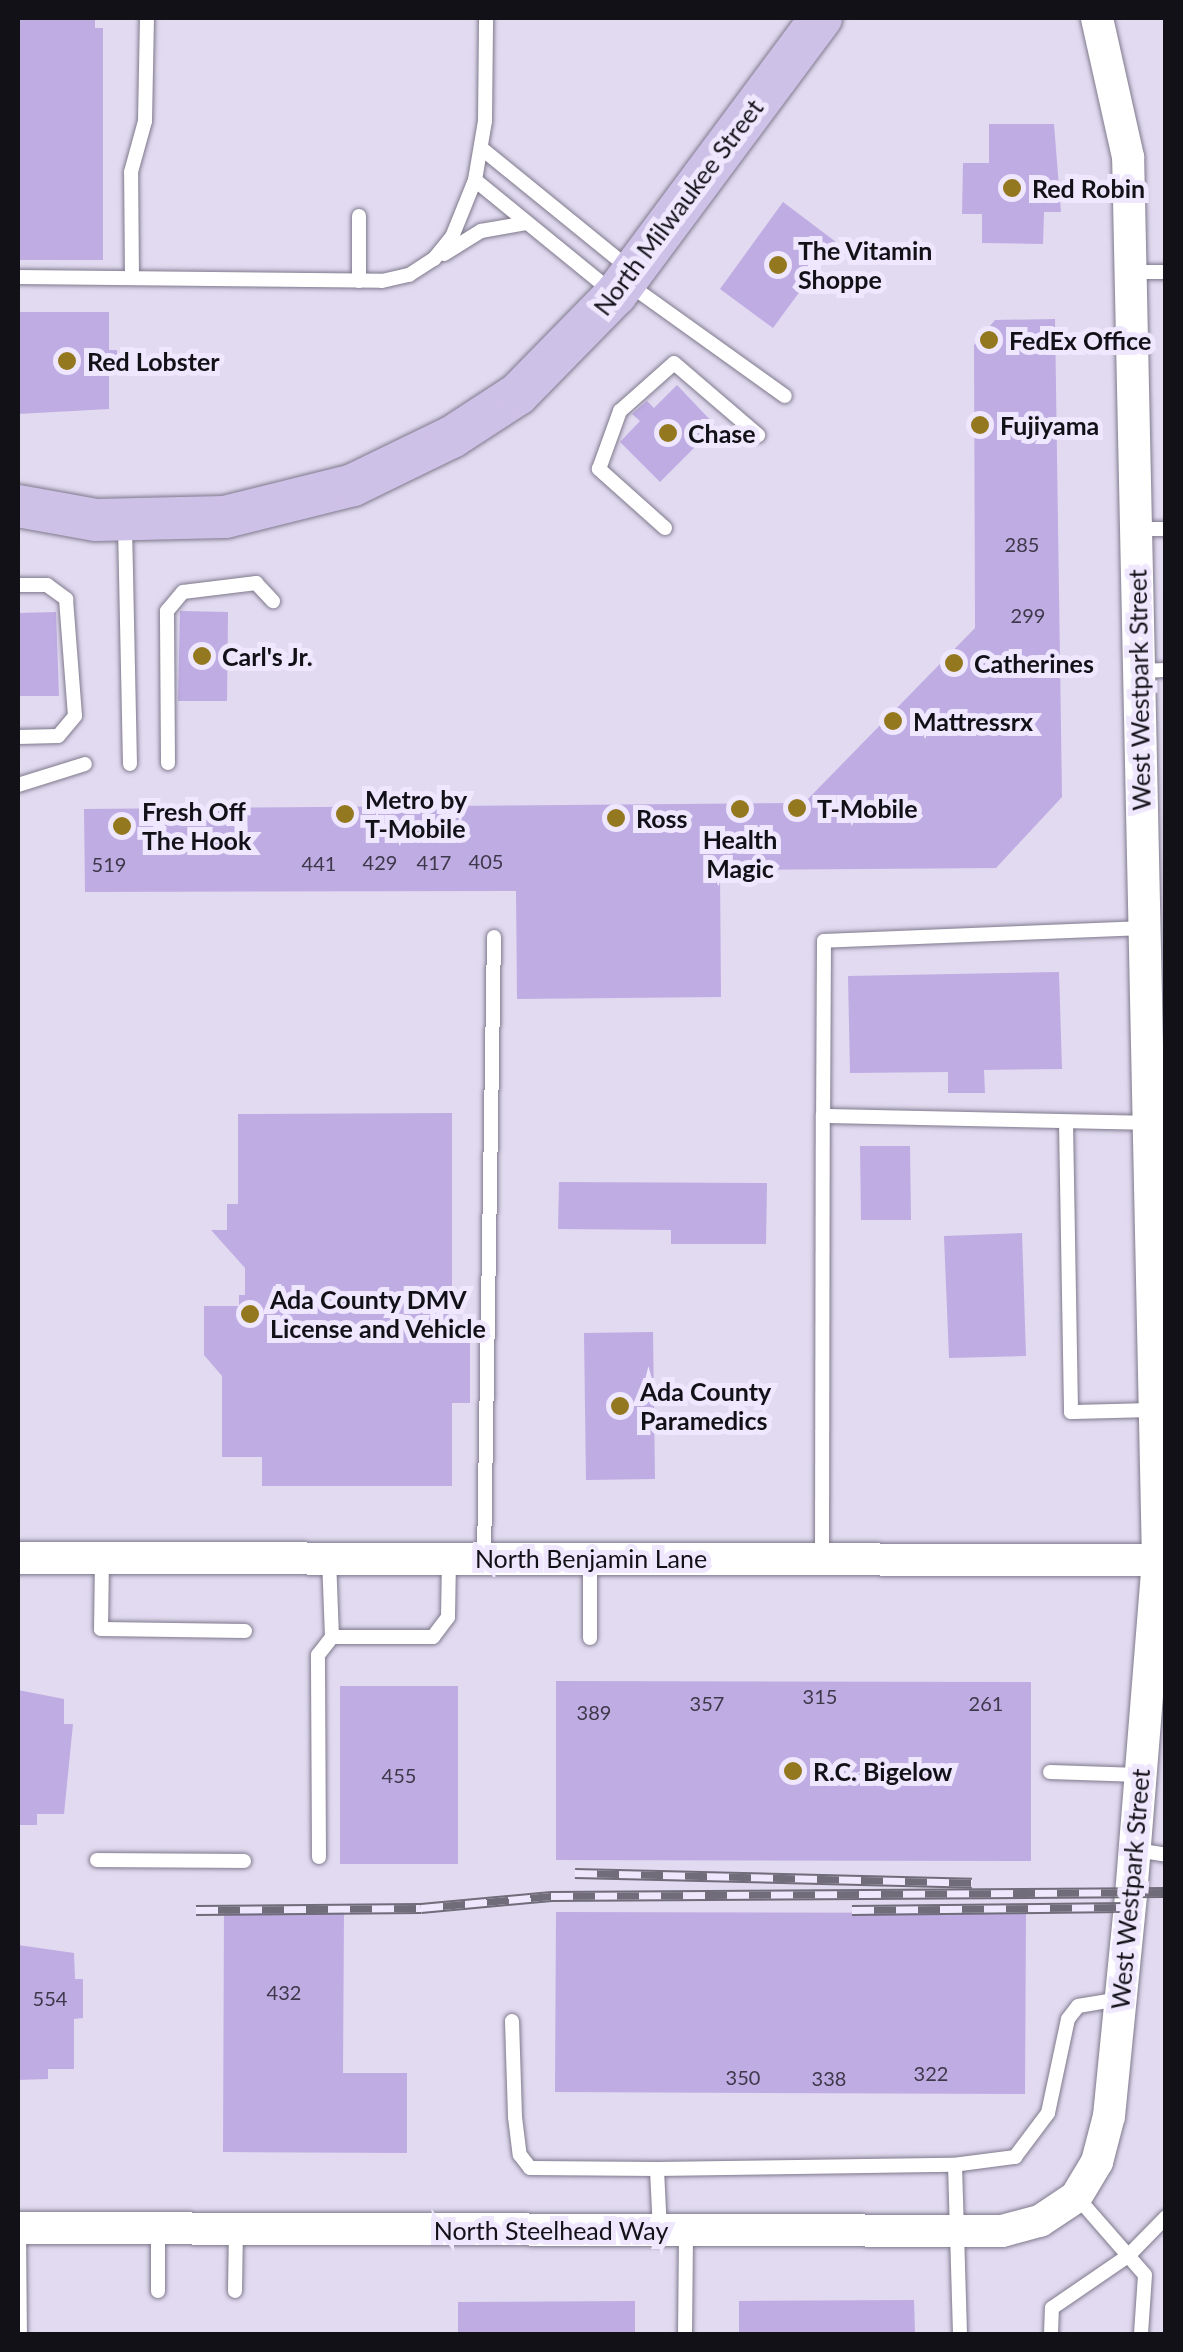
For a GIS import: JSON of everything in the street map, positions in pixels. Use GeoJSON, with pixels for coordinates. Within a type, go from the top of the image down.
{"type":"FeatureCollection","features":[{"type":"Feature","properties":{"kind":"main road","name":"North Milwaukee Street"},"geometry":{"type":"LineString","coordinates":[[18,506],[125,520],[225,517],[286,505],[405,463],[518,394],[625,283],[821,18]]}},
{"type":"Feature","properties":{"kind":"street","name":"West Westpark Street"},"geometry":{"type":"LineString","coordinates":[[1076,2196],[1097,2162],[1109,2116],[1121,1999],[1150,1852],[1141,1775],[1162,1560],[1155,1410],[1158,1162],[1149,1123],[1145,928],[1147,734],[1152,671],[1151,529],[1130,272],[1128,157],[1103,20]]}},
{"type":"Feature","properties":{"kind":"street","name":"North Benjamin Lane"},"geometry":{"type":"LineString","coordinates":[[18,1558],[1162,1560]]}},
{"type":"Feature","properties":{"kind":"street","name":"North Steelhead Way"},"geometry":{"type":"LineString","coordinates":[[18,2228],[1002,2232],[1040,2221],[1076,2196]]}},
{"type":"Feature","properties":{"kind":"lane"},"geometry":{"type":"LineString","coordinates":[[132,278],[131,172],[146,122],[146,18]]}},
{"type":"Feature","properties":{"kind":"lane"},"geometry":{"type":"LineString","coordinates":[[434,260],[452,237],[475,180],[481,148],[486,18]]}},
{"type":"Feature","properties":{"kind":"lane"},"geometry":{"type":"LineString","coordinates":[[481,148],[625,283]]}},
{"type":"Feature","properties":{"kind":"lane"},"geometry":{"type":"LineString","coordinates":[[475,180],[528,223],[625,283],[785,396]]}},
{"type":"Feature","properties":{"kind":"lane"},"geometry":{"type":"LineString","coordinates":[[359,216],[359,281]]}},
{"type":"Feature","properties":{"kind":"lane"},"geometry":{"type":"LineString","coordinates":[[18,277],[359,281],[410,275],[481,231],[528,223]]}},
{"type":"Feature","properties":{"kind":"lane"},"geometry":{"type":"LineString","coordinates":[[1130,272],[1166,272]]}},
{"type":"Feature","properties":{"kind":"lane"},"geometry":{"type":"LineString","coordinates":[[665,528],[599,469],[620,412],[674,363],[758,435]]}},
{"type":"Feature","properties":{"kind":"lane"},"geometry":{"type":"LineString","coordinates":[[125,520],[130,764]]}},
{"type":"Feature","properties":{"kind":"lane"},"geometry":{"type":"LineString","coordinates":[[168,764],[167,611],[183,592],[256,584],[273,601]]}},
{"type":"Feature","properties":{"kind":"lane"},"geometry":{"type":"LineString","coordinates":[[18,585],[47,585],[66,599],[75,716],[58,736],[18,737]]}},
{"type":"Feature","properties":{"kind":"lane"},"geometry":{"type":"LineString","coordinates":[[18,785],[84,764]]}},
{"type":"Feature","properties":{"kind":"lane"},"geometry":{"type":"LineString","coordinates":[[822,1559],[824,941],[1145,928]]}},
{"type":"Feature","properties":{"kind":"lane"},"geometry":{"type":"LineString","coordinates":[[484,1558],[494,937]]}},
{"type":"Feature","properties":{"kind":"lane"},"geometry":{"type":"LineString","coordinates":[[823,1116],[996,1116],[1066,1123],[1149,1123]]}},
{"type":"Feature","properties":{"kind":"lane"},"geometry":{"type":"LineString","coordinates":[[1066,1123],[1071,1412],[1155,1410]]}},
{"type":"Feature","properties":{"kind":"lane"},"geometry":{"type":"LineString","coordinates":[[102,1558],[101,1629],[245,1631]]}},
{"type":"Feature","properties":{"kind":"lane"},"geometry":{"type":"LineString","coordinates":[[332,1637],[433,1637],[448,1617],[449,1558]]}},
{"type":"Feature","properties":{"kind":"lane"},"geometry":{"type":"LineString","coordinates":[[590,1558],[590,1638]]}},
{"type":"Feature","properties":{"kind":"lane"},"geometry":{"type":"LineString","coordinates":[[318,1857],[318,1655],[332,1637],[329,1559]]}},
{"type":"Feature","properties":{"kind":"lane"},"geometry":{"type":"LineString","coordinates":[[1050,1772],[1141,1775]]}},
{"type":"Feature","properties":{"kind":"lane"},"geometry":{"type":"LineString","coordinates":[[97,1860],[244,1861]]}},
{"type":"Feature","properties":{"kind":"lane"},"geometry":{"type":"LineString","coordinates":[[512,2021],[520,2155],[530,2168],[955,2164],[1015,2157],[1033,2140],[1048,2113],[1068,2019],[1078,2006],[1121,1999]]}},
{"type":"Feature","properties":{"kind":"lane"},"geometry":{"type":"LineString","coordinates":[[955,2164],[960,2334]]}},
{"type":"Feature","properties":{"kind":"lane"},"geometry":{"type":"LineString","coordinates":[[657,2169],[673,2231],[686,2334]]}},
{"type":"Feature","properties":{"kind":"lane"},"geometry":{"type":"LineString","coordinates":[[1076,2196],[1145,2276],[1142,2334]]}},
{"type":"Feature","properties":{"kind":"lane"},"geometry":{"type":"LineString","coordinates":[[1051,2334],[1052,2308],[1128,2256],[1166,2217]]}},
{"type":"Feature","properties":{"kind":"lane"},"geometry":{"type":"LineString","coordinates":[[18,2228],[20,2334]]}},
{"type":"Feature","properties":{"kind":"lane"},"geometry":{"type":"LineString","coordinates":[[158,2229],[158,2291]]}},
{"type":"Feature","properties":{"kind":"lane"},"geometry":{"type":"LineString","coordinates":[[236,2229],[236,2291]]}},
{"type":"Feature","properties":{"kind":"building"},"geometry":{"type":"Polygon","coordinates":[[[18,18],[95,18],[95,28],[103,28],[103,260],[18,260],[18,18]]]}},
{"type":"Feature","properties":{"kind":"building","name":"Red Robin"},"geometry":{"type":"Polygon","coordinates":[[[989,124],[1054,124],[1061,212],[1044,212],[1043,244],[982,243],[982,214],[962,214],[963,163],[989,163],[989,124]]]}},
{"type":"Feature","properties":{"kind":"building","name":"The Vitamin Shoppe"},"geometry":{"type":"Polygon","coordinates":[[[783,202],[836,242],[773,328],[720,289],[783,202]]]}},
{"type":"Feature","properties":{"kind":"building","name":"Red Lobster"},"geometry":{"type":"Polygon","coordinates":[[[18,312],[109,312],[109,350],[117,350],[117,372],[109,372],[109,409],[18,414],[18,312]]]}},
{"type":"Feature","properties":{"kind":"building"},"geometry":{"type":"Polygon","coordinates":[[[1055,319],[1062,797],[996,868],[720,870],[721,997],[517,999],[516,891],[85,892],[84,809],[804,803],[975,628],[974,345],[995,320],[1055,319]]]}},
{"type":"Feature","properties":{"kind":"building","name":"Chase"},"geometry":{"type":"Polygon","coordinates":[[[677,385],[716,426],[660,482],[620,442],[640,421],[632,414],[647,401],[654,408],[677,385]]]}},
{"type":"Feature","properties":{"kind":"building","name":"Carl's Jr."},"geometry":{"type":"Polygon","coordinates":[[[180,611],[228,612],[227,701],[178,701],[180,611]]]}},
{"type":"Feature","properties":{"kind":"building"},"geometry":{"type":"Polygon","coordinates":[[[56,612],[59,696],[18,696],[18,613],[56,612]]]}},
{"type":"Feature","properties":{"kind":"building"},"geometry":{"type":"Polygon","coordinates":[[[1059,972],[1062,1069],[984,1070],[985,1093],[948,1093],[948,1072],[850,1073],[848,976],[1059,972]]]}},
{"type":"Feature","properties":{"kind":"building"},"geometry":{"type":"Polygon","coordinates":[[[452,1113],[452,1343],[470,1343],[470,1403],[452,1403],[452,1486],[262,1486],[262,1457],[222,1457],[222,1376],[204,1355],[204,1306],[239,1306],[239,1295],[245,1295],[245,1268],[211,1230],[227,1230],[227,1204],[238,1204],[238,1114],[452,1113]]]}},
{"type":"Feature","properties":{"kind":"building"},"geometry":{"type":"Polygon","coordinates":[[[860,1146],[910,1146],[911,1220],[861,1220],[860,1146]]]}},
{"type":"Feature","properties":{"kind":"building"},"geometry":{"type":"Polygon","coordinates":[[[559,1182],[767,1183],[766,1244],[671,1244],[671,1230],[558,1229],[559,1182]]]}},
{"type":"Feature","properties":{"kind":"building"},"geometry":{"type":"Polygon","coordinates":[[[1022,1233],[1026,1356],[949,1358],[944,1236],[1022,1233]]]}},
{"type":"Feature","properties":{"kind":"building","name":"Ada County Paramedics"},"geometry":{"type":"Polygon","coordinates":[[[653,1332],[655,1479],[586,1480],[584,1333],[653,1332]]]}},
{"type":"Feature","properties":{"kind":"building","name":"R.C. Bigelow"},"geometry":{"type":"Polygon","coordinates":[[[556,1681],[1031,1682],[1031,1861],[556,1860],[556,1681]]]}},
{"type":"Feature","properties":{"kind":"building"},"geometry":{"type":"Polygon","coordinates":[[[340,1686],[458,1686],[458,1864],[340,1864],[340,1686]]]}},
{"type":"Feature","properties":{"kind":"building"},"geometry":{"type":"Polygon","coordinates":[[[18,1690],[64,1699],[64,1724],[73,1724],[64,1814],[37,1814],[37,1825],[18,1825],[18,1690]]]}},
{"type":"Feature","properties":{"kind":"building"},"geometry":{"type":"Polygon","coordinates":[[[224,1910],[344,1911],[343,2073],[407,2073],[407,2153],[223,2152],[224,1910]]]}},
{"type":"Feature","properties":{"kind":"building"},"geometry":{"type":"Polygon","coordinates":[[[556,1912],[1026,1913],[1025,2094],[555,2092],[556,1912]]]}},
{"type":"Feature","properties":{"kind":"building"},"geometry":{"type":"Polygon","coordinates":[[[18,1945],[74,1953],[75,1979],[83,1979],[83,2018],[74,2019],[74,2069],[48,2069],[48,2079],[18,2080],[18,1945]]]}},
{"type":"Feature","properties":{"kind":"building"},"geometry":{"type":"Polygon","coordinates":[[[914,2300],[915,2334],[739,2334],[739,2301],[914,2300]]]}},
{"type":"Feature","properties":{"kind":"building"},"geometry":{"type":"Polygon","coordinates":[[[635,2301],[635,2334],[458,2334],[458,2302],[635,2301]]]}},
{"type":"Feature","properties":{"kind":"railway"},"geometry":{"type":"LineString","coordinates":[[575,1873],[972,1883]]}},
{"type":"Feature","properties":{"kind":"railway"},"geometry":{"type":"LineString","coordinates":[[196,1910],[421,1908],[551,1896],[1166,1892]]}},
{"type":"Feature","properties":{"kind":"railway"},"geometry":{"type":"LineString","coordinates":[[852,1910],[1127,1907]]}},
{"type":"Feature","properties":{"kind":"place","name":"Red Robin"},"geometry":{"type":"Point","coordinates":[1012,188]}},
{"type":"Feature","properties":{"kind":"place","name":"The Vitamin Shoppe"},"geometry":{"type":"Point","coordinates":[778,265]}},
{"type":"Feature","properties":{"kind":"place","name":"FedEx Office"},"geometry":{"type":"Point","coordinates":[989,340]}},
{"type":"Feature","properties":{"kind":"place","name":"Red Lobster"},"geometry":{"type":"Point","coordinates":[67,361]}},
{"type":"Feature","properties":{"kind":"place","name":"Fujiyama"},"geometry":{"type":"Point","coordinates":[980,425]}},
{"type":"Feature","properties":{"kind":"place","name":"Chase"},"geometry":{"type":"Point","coordinates":[668,433]}},
{"type":"Feature","properties":{"kind":"place","name":"Carl's Jr."},"geometry":{"type":"Point","coordinates":[202,656]}},
{"type":"Feature","properties":{"kind":"place","name":"Catherines"},"geometry":{"type":"Point","coordinates":[954,663]}},
{"type":"Feature","properties":{"kind":"place","name":"Mattressrx"},"geometry":{"type":"Point","coordinates":[893,721]}},
{"type":"Feature","properties":{"kind":"place","name":"T-Mobile"},"geometry":{"type":"Point","coordinates":[797,808]}},
{"type":"Feature","properties":{"kind":"place","name":"Health Magic"},"geometry":{"type":"Point","coordinates":[740,809]}},
{"type":"Feature","properties":{"kind":"place","name":"Metro by T-Mobile"},"geometry":{"type":"Point","coordinates":[345,814]}},
{"type":"Feature","properties":{"kind":"place","name":"Ross"},"geometry":{"type":"Point","coordinates":[616,818]}},
{"type":"Feature","properties":{"kind":"place","name":"Fresh Off The Hook"},"geometry":{"type":"Point","coordinates":[122,826]}},
{"type":"Feature","properties":{"kind":"place","name":"Ada County DMV License and Vehicle"},"geometry":{"type":"Point","coordinates":[250,1314]}},
{"type":"Feature","properties":{"kind":"place","name":"Ada County Paramedics"},"geometry":{"type":"Point","coordinates":[620,1406]}},
{"type":"Feature","properties":{"kind":"place","name":"R.C. Bigelow"},"geometry":{"type":"Point","coordinates":[793,1771]}}]}
